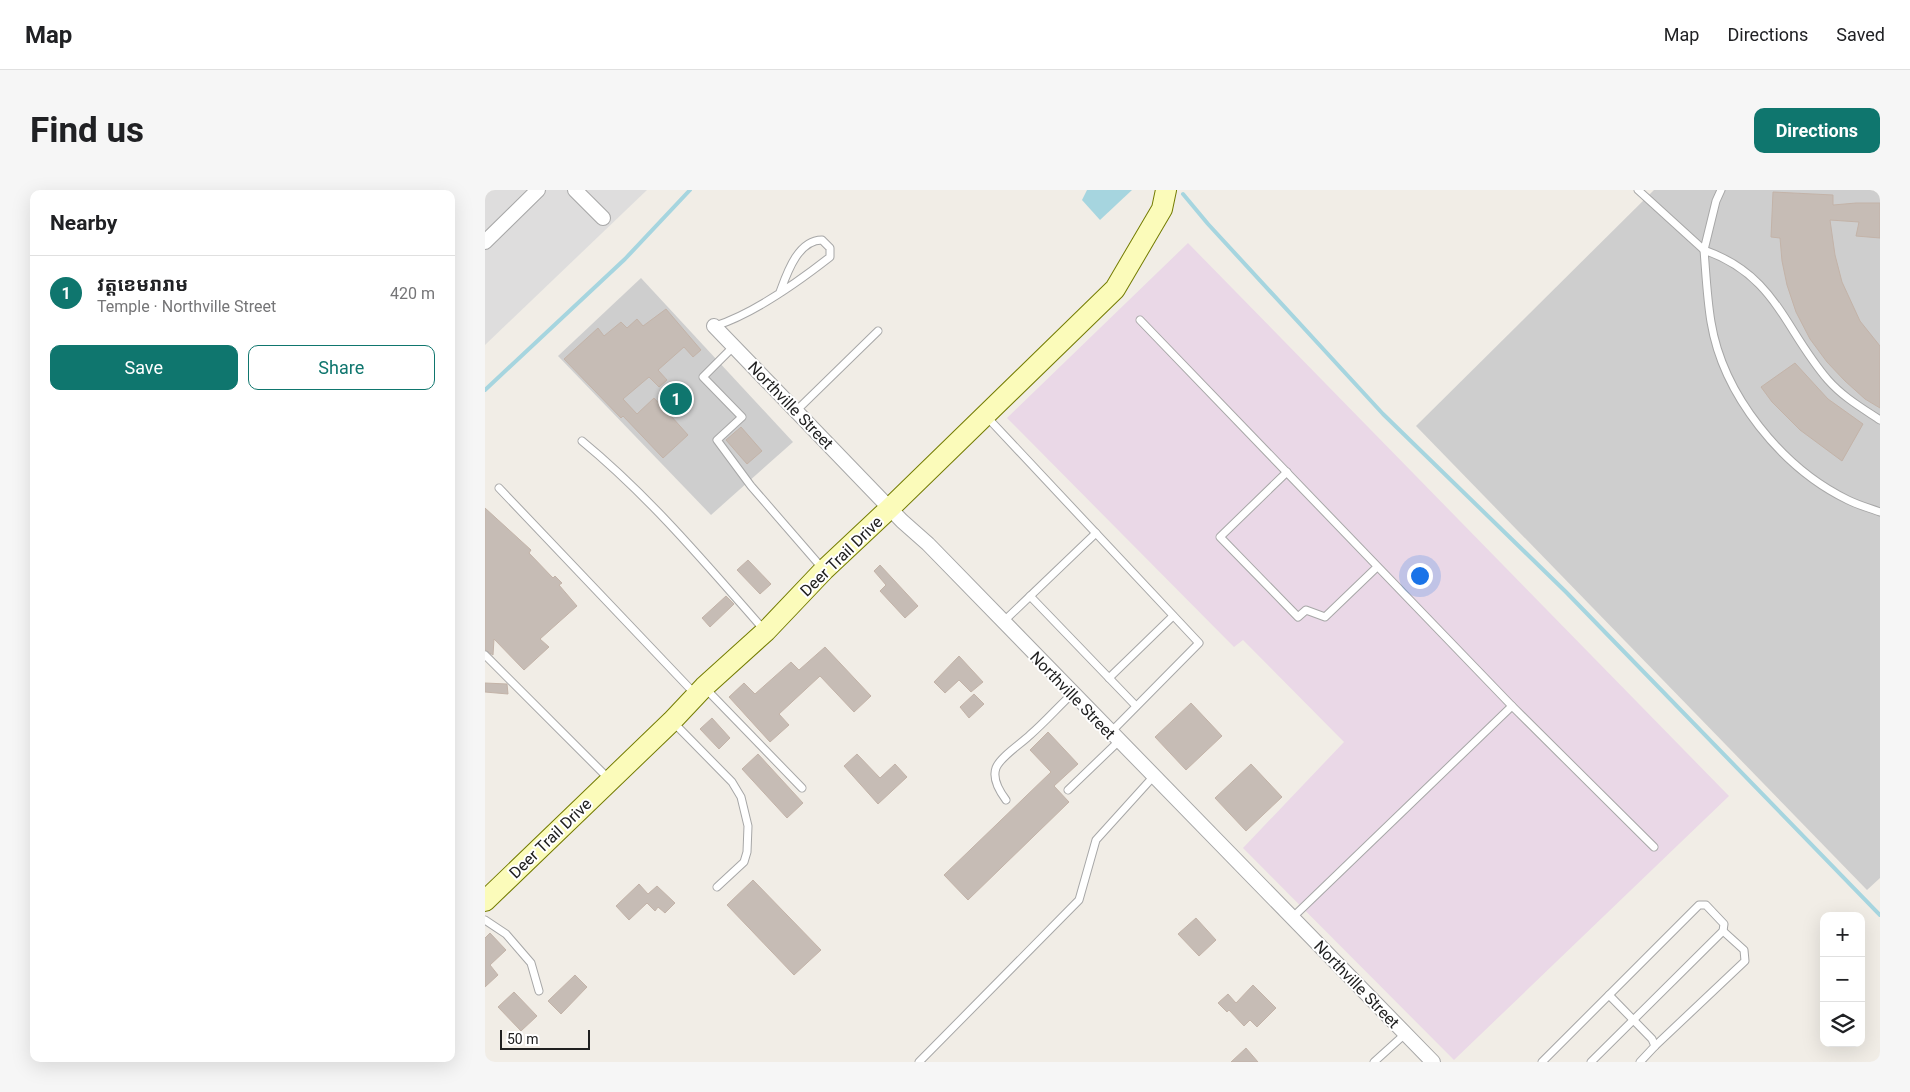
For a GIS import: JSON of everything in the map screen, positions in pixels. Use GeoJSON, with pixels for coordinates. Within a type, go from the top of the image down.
{"type":"FeatureCollection","features":[{"type":"Feature","properties":{"kind":"street"},"geometry":{"type":"LineString","coordinates":[[485,242],[538,190]]}},
{"type":"Feature","properties":{"kind":"street"},"geometry":{"type":"LineString","coordinates":[[575,190],[603,218]]}},
{"type":"Feature","properties":{"kind":"street","name":"Deer Trail Drive"},"geometry":{"type":"LineString","coordinates":[[485,900],[672,721],[700,691],[765,631],[824,570],[1115,289],[1162,210],[1166,190]]}},
{"type":"Feature","properties":{"kind":"street","name":"Northville Street"},"geometry":{"type":"LineString","coordinates":[[714,326],[1433,1062]]}},
{"type":"Feature","properties":{"kind":"lane"},"geometry":{"type":"LineString","coordinates":[[1638,190],[1704,250],[1719,255],[1736,265],[1766,290],[1812,360],[1829,381],[1843,395],[1880,420]]}},
{"type":"Feature","properties":{"kind":"lane"},"geometry":{"type":"LineString","coordinates":[[1721,190],[1715,201],[1704,250],[1711,323],[1721,359],[1740,400],[1761,431],[1780,451],[1813,478],[1847,500],[1880,512]]}},
{"type":"Feature","properties":{"kind":"lane"},"geometry":{"type":"LineString","coordinates":[[714,326],[732,321],[781,292],[809,274],[830,257],[830,248],[822,240],[817,240],[804,248],[789,267],[781,292]]}},
{"type":"Feature","properties":{"kind":"lane"},"geometry":{"type":"LineString","coordinates":[[1140,320],[1512,706],[1654,847]]}},
{"type":"Feature","properties":{"kind":"lane"},"geometry":{"type":"LineString","coordinates":[[796,411],[878,330]]}},
{"type":"Feature","properties":{"kind":"lane"},"geometry":{"type":"LineString","coordinates":[[734,346],[703,377],[742,417],[717,440],[751,486],[824,570]]}},
{"type":"Feature","properties":{"kind":"lane"},"geometry":{"type":"LineString","coordinates":[[986,415],[1199,643],[1136,706],[1114,737],[1068,790]]}},
{"type":"Feature","properties":{"kind":"lane"},"geometry":{"type":"LineString","coordinates":[[582,440],[687,541],[765,631]]}},
{"type":"Feature","properties":{"kind":"lane"},"geometry":{"type":"LineString","coordinates":[[1287,472],[1220,537],[1298,617],[1306,610],[1325,617],[1377,567]]}},
{"type":"Feature","properties":{"kind":"lane"},"geometry":{"type":"LineString","coordinates":[[499,488],[700,691],[802,788]]}},
{"type":"Feature","properties":{"kind":"lane"},"geometry":{"type":"LineString","coordinates":[[1002,622],[1096,533]]}},
{"type":"Feature","properties":{"kind":"lane"},"geometry":{"type":"LineString","coordinates":[[1030,596],[1136,706]]}},
{"type":"Feature","properties":{"kind":"lane"},"geometry":{"type":"LineString","coordinates":[[1109,678],[1173,616]]}},
{"type":"Feature","properties":{"kind":"lane"},"geometry":{"type":"LineString","coordinates":[[485,655],[610,780]]}},
{"type":"Feature","properties":{"kind":"lane"},"geometry":{"type":"LineString","coordinates":[[1006,800],[1000,792],[996,780],[996,768],[1001,760],[1031,735],[1072,694]]}},
{"type":"Feature","properties":{"kind":"lane"},"geometry":{"type":"LineString","coordinates":[[1292,918],[1512,706]]}},
{"type":"Feature","properties":{"kind":"lane"},"geometry":{"type":"LineString","coordinates":[[672,721],[732,782],[741,797],[748,826],[747,852],[744,862],[717,887]]}},
{"type":"Feature","properties":{"kind":"lane"},"geometry":{"type":"LineString","coordinates":[[919,1062],[1079,900],[1095,840],[1153,777]]}},
{"type":"Feature","properties":{"kind":"lane"},"geometry":{"type":"LineString","coordinates":[[1542,1062],[1699,905],[1706,905],[1724,924],[1723,931],[1591,1062]]}},
{"type":"Feature","properties":{"kind":"lane"},"geometry":{"type":"LineString","coordinates":[[485,920],[506,934],[531,962],[539,992]]}},
{"type":"Feature","properties":{"kind":"lane"},"geometry":{"type":"LineString","coordinates":[[1640,1062],[1745,961],[1744,950],[1723,931]]}},
{"type":"Feature","properties":{"kind":"lane"},"geometry":{"type":"LineString","coordinates":[[1609,995],[1651,1039],[1655,1046]]}},
{"type":"Feature","properties":{"kind":"lane"},"geometry":{"type":"LineString","coordinates":[[1374,1062],[1405,1034]]}},
{"type":"Feature","properties":{"kind":"shaded area"},"geometry":{"type":"Polygon","coordinates":[[[485,190],[647,190],[485,345],[485,190]]]}},
{"type":"Feature","properties":{"kind":"shaded area"},"geometry":{"type":"Polygon","coordinates":[[[1654,190],[1880,190],[1880,878],[1867,890],[1416,426],[1654,190]]]}},
{"type":"Feature","properties":{"kind":"shaded area"},"geometry":{"type":"Polygon","coordinates":[[[1188,243],[1729,796],[1454,1060],[1243,848],[1344,742],[1243,640],[1234,647],[1007,418],[1188,243]]]}},
{"type":"Feature","properties":{"kind":"shaded area"},"geometry":{"type":"Polygon","coordinates":[[[641,278],[793,442],[711,515],[558,356],[641,278]]]}},
{"type":"Feature","properties":{"kind":"water"},"geometry":{"type":"Polygon","coordinates":[[[1087,190],[1132,190],[1100,220],[1082,200],[1087,190]]]}},
{"type":"Feature","properties":{"kind":"building"},"geometry":{"type":"Polygon","coordinates":[[[1773,192],[1833,195],[1833,205],[1880,203],[1880,238],[1856,236],[1859,222],[1830,220],[1835,255],[1842,282],[1860,321],[1880,346],[1880,408],[1865,399],[1827,362],[1810,339],[1796,312],[1787,285],[1780,238],[1771,237],[1773,192]]]}},
{"type":"Feature","properties":{"kind":"building"},"geometry":{"type":"Polygon","coordinates":[[[666,309],[701,350],[693,357],[684,347],[658,370],[667,380],[659,387],[649,377],[623,399],[637,414],[654,398],[664,409],[671,402],[679,409],[671,416],[688,435],[663,458],[564,359],[598,328],[604,336],[621,322],[627,328],[637,319],[643,326],[666,309]]]}},
{"type":"Feature","properties":{"kind":"building"},"geometry":{"type":"Polygon","coordinates":[[[1795,363],[1828,399],[1863,424],[1842,461],[1800,430],[1772,402],[1761,387],[1795,363]]]}},
{"type":"Feature","properties":{"kind":"building"},"geometry":{"type":"Polygon","coordinates":[[[741,427],[762,451],[747,464],[726,440],[741,427]]]}},
{"type":"Feature","properties":{"kind":"building"},"geometry":{"type":"Polygon","coordinates":[[[485,508],[531,550],[529,553],[553,578],[555,576],[562,583],[559,585],[577,606],[540,639],[549,647],[524,670],[494,639],[493,655],[485,650],[485,508]]]}},
{"type":"Feature","properties":{"kind":"building"},"geometry":{"type":"Polygon","coordinates":[[[748,560],[771,584],[760,594],[737,570],[748,560]]]}},
{"type":"Feature","properties":{"kind":"building"},"geometry":{"type":"Polygon","coordinates":[[[880,565],[918,606],[905,618],[880,591],[886,585],[874,571],[880,565]]]}},
{"type":"Feature","properties":{"kind":"building"},"geometry":{"type":"Polygon","coordinates":[[[726,596],[734,604],[710,627],[702,618],[726,596]]]}},
{"type":"Feature","properties":{"kind":"building"},"geometry":{"type":"Polygon","coordinates":[[[825,647],[871,696],[854,712],[820,676],[779,714],[789,725],[770,742],[729,697],[744,683],[755,694],[791,662],[799,670],[825,647]]]}},
{"type":"Feature","properties":{"kind":"building"},"geometry":{"type":"Polygon","coordinates":[[[959,656],[983,682],[971,692],[959,680],[945,693],[934,682],[959,656]]]}},
{"type":"Feature","properties":{"kind":"building"},"geometry":{"type":"Polygon","coordinates":[[[485,683],[507,684],[508,694],[485,692],[485,683]]]}},
{"type":"Feature","properties":{"kind":"building"},"geometry":{"type":"Polygon","coordinates":[[[974,694],[984,704],[969,718],[960,707],[974,694]]]}},
{"type":"Feature","properties":{"kind":"building"},"geometry":{"type":"Polygon","coordinates":[[[1191,703],[1222,736],[1186,770],[1155,737],[1191,703]]]}},
{"type":"Feature","properties":{"kind":"building"},"geometry":{"type":"Polygon","coordinates":[[[712,718],[730,738],[719,749],[700,729],[712,718]]]}},
{"type":"Feature","properties":{"kind":"building"},"geometry":{"type":"Polygon","coordinates":[[[1048,732],[1078,764],[1054,786],[1069,802],[968,900],[944,875],[1051,772],[1030,750],[1048,732]]]}},
{"type":"Feature","properties":{"kind":"building"},"geometry":{"type":"Polygon","coordinates":[[[758,754],[803,803],[787,818],[742,769],[758,754]]]}},
{"type":"Feature","properties":{"kind":"building"},"geometry":{"type":"Polygon","coordinates":[[[857,754],[880,778],[895,764],[907,777],[878,804],[844,766],[857,754]]]}},
{"type":"Feature","properties":{"kind":"building"},"geometry":{"type":"Polygon","coordinates":[[[1251,764],[1282,797],[1246,831],[1215,798],[1251,764]]]}},
{"type":"Feature","properties":{"kind":"building"},"geometry":{"type":"Polygon","coordinates":[[[753,880],[821,950],[794,975],[727,905],[753,880]]]}},
{"type":"Feature","properties":{"kind":"building"},"geometry":{"type":"Polygon","coordinates":[[[639,884],[648,894],[657,886],[675,903],[665,913],[658,907],[655,911],[647,903],[629,920],[616,906],[639,884]]]}},
{"type":"Feature","properties":{"kind":"building"},"geometry":{"type":"Polygon","coordinates":[[[1196,918],[1216,940],[1199,956],[1178,934],[1196,918]]]}},
{"type":"Feature","properties":{"kind":"building"},"geometry":{"type":"Polygon","coordinates":[[[490,933],[506,950],[490,965],[498,975],[485,987],[485,938],[490,933]]]}},
{"type":"Feature","properties":{"kind":"building"},"geometry":{"type":"Polygon","coordinates":[[[575,975],[587,987],[561,1014],[548,1001],[575,975]]]}},
{"type":"Feature","properties":{"kind":"building"},"geometry":{"type":"Polygon","coordinates":[[[1253,985],[1276,1008],[1257,1027],[1250,1020],[1244,1026],[1229,1010],[1227,1012],[1218,1003],[1228,994],[1236,1003],[1253,985]]]}},
{"type":"Feature","properties":{"kind":"building"},"geometry":{"type":"Polygon","coordinates":[[[514,992],[537,1016],[521,1031],[498,1007],[514,992]]]}},
{"type":"Feature","properties":{"kind":"building"},"geometry":{"type":"Polygon","coordinates":[[[1246,1048],[1258,1062],[1231,1062],[1246,1048]]]}},
{"type":"Feature","properties":{"kind":"waterway"},"geometry":{"type":"LineString","coordinates":[[485,390],[625,259],[690,190]]}},
{"type":"Feature","properties":{"kind":"waterway"},"geometry":{"type":"LineString","coordinates":[[1183,194],[1208,224],[1383,414],[1566,592],[1880,915]]}},
{"type":"Feature","properties":{"kind":"place","name":"វត្តខេមរារាម"},"geometry":{"type":"Point","coordinates":[676,399]}}]}
